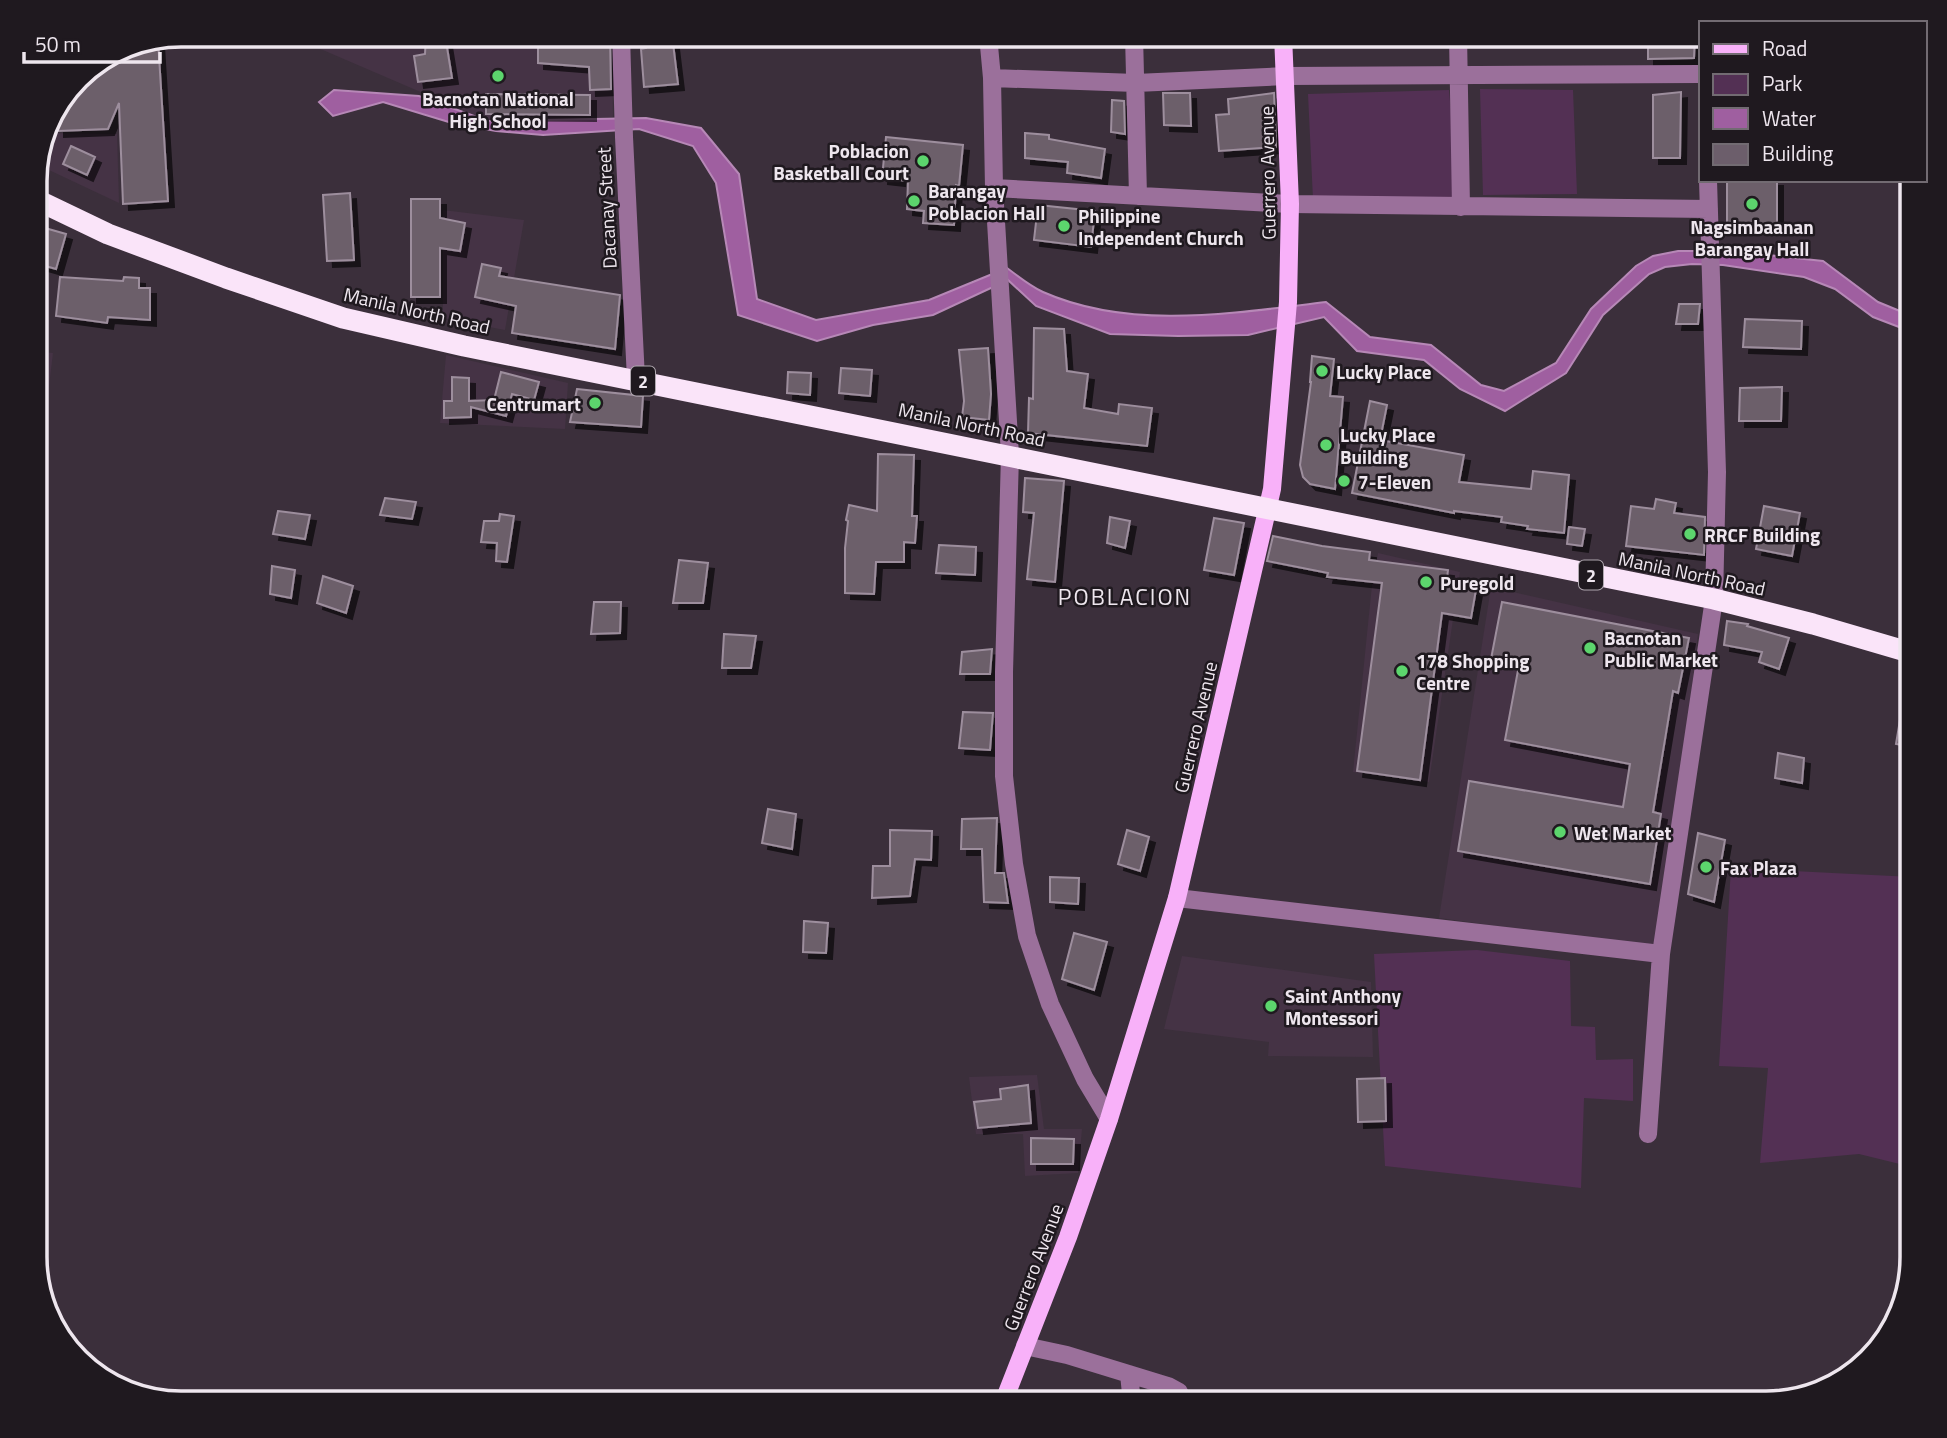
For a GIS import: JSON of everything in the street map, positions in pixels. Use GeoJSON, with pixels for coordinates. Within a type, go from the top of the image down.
{"type":"FeatureCollection","features":[{"type":"Feature","properties":{"kind":"highway","name":"Manila North Road"},"geometry":{"type":"LineString","coordinates":[[48,205],[132,243],[343,318],[464,346],[1714,599],[1900,649]]}},
{"type":"Feature","properties":{"kind":"main road","name":"Guerrero Avenue"},"geometry":{"type":"LineString","coordinates":[[1008,1391],[1068,1237],[1109,1119],[1177,898],[1272,489],[1288,302],[1290,205],[1284,47]]}},
{"type":"Feature","properties":{"kind":"street","name":"Dacanay Street"},"geometry":{"type":"LineString","coordinates":[[621,47],[636,379]]}},
{"type":"Feature","properties":{"kind":"street"},"geometry":{"type":"LineString","coordinates":[[989,47],[994,188],[1010,455],[1004,776],[1014,864],[1027,936],[1050,1004],[1086,1079],[1109,1119]]}},
{"type":"Feature","properties":{"kind":"street"},"geometry":{"type":"LineString","coordinates":[[1134,47],[1138,196]]}},
{"type":"Feature","properties":{"kind":"street"},"geometry":{"type":"LineString","coordinates":[[1458,47],[1461,207]]}},
{"type":"Feature","properties":{"kind":"street"},"geometry":{"type":"LineString","coordinates":[[992,78],[1136,83],[1286,76],[1699,74]]}},
{"type":"Feature","properties":{"kind":"street"},"geometry":{"type":"LineString","coordinates":[[1648,1134],[1661,954],[1714,599],[1717,472],[1709,182]]}},
{"type":"Feature","properties":{"kind":"street"},"geometry":{"type":"LineString","coordinates":[[994,188],[1290,205],[1709,209]]}},
{"type":"Feature","properties":{"kind":"street"},"geometry":{"type":"LineString","coordinates":[[1177,898],[1661,954]]}},
{"type":"Feature","properties":{"kind":"street"},"geometry":{"type":"LineString","coordinates":[[1025,1346],[1067,1355],[1177,1391]]}},
{"type":"Feature","properties":{"kind":"street"},"geometry":{"type":"LineString","coordinates":[[1129,1374],[1131,1391]]}},
{"type":"Feature","properties":{"kind":"shaded area","name":"Bacnotan National High School"},"geometry":{"type":"Polygon","coordinates":[[[316,47],[612,47],[613,117],[488,121],[316,47]]]}},
{"type":"Feature","properties":{"kind":"shaded area"},"geometry":{"type":"Polygon","coordinates":[[[56,133],[117,134],[119,203],[49,170],[56,133]]]}},
{"type":"Feature","properties":{"kind":"shaded area"},"geometry":{"type":"Polygon","coordinates":[[[443,210],[524,220],[505,330],[443,318],[443,210]]]}},
{"type":"Feature","properties":{"kind":"shaded area"},"geometry":{"type":"Polygon","coordinates":[[[48,352],[53,353],[48,394],[48,352]]]}},
{"type":"Feature","properties":{"kind":"shaded area"},"geometry":{"type":"Polygon","coordinates":[[[446,355],[568,383],[565,429],[440,423],[446,355]]]}},
{"type":"Feature","properties":{"kind":"shaded area","name":"178 Shopping Centre"},"geometry":{"type":"Polygon","coordinates":[[[1378,553],[1460,572],[1429,782],[1353,772],[1372,585],[1378,553]]]}},
{"type":"Feature","properties":{"kind":"shaded area"},"geometry":{"type":"Polygon","coordinates":[[[1491,587],[1698,634],[1662,949],[1439,918],[1491,587]]]}},
{"type":"Feature","properties":{"kind":"shaded area","name":"Saint Anthony Montessori"},"geometry":{"type":"Polygon","coordinates":[[[1182,956],[1371,982],[1373,1057],[1268,1056],[1269,1042],[1164,1029],[1182,956]]]}},
{"type":"Feature","properties":{"kind":"shaded area"},"geometry":{"type":"Polygon","coordinates":[[[1037,1075],[1044,1129],[1082,1129],[1078,1173],[1025,1176],[1023,1134],[976,1134],[969,1077],[1037,1075]]]}},
{"type":"Feature","properties":{"kind":"green space"},"geometry":{"type":"Polygon","coordinates":[[[1480,89],[1573,90],[1577,194],[1483,195],[1480,89]]]}},
{"type":"Feature","properties":{"kind":"green space"},"geometry":{"type":"Polygon","coordinates":[[[1449,90],[1459,200],[1313,199],[1308,94],[1449,90]]]}},
{"type":"Feature","properties":{"kind":"green space"},"geometry":{"type":"Polygon","coordinates":[[[1731,868],[1900,876],[1900,1164],[1859,1154],[1760,1163],[1768,1068],[1719,1066],[1731,868]]]}},
{"type":"Feature","properties":{"kind":"green space"},"geometry":{"type":"Polygon","coordinates":[[[1477,950],[1570,961],[1571,1026],[1595,1027],[1596,1060],[1633,1059],[1633,1101],[1584,1098],[1581,1188],[1385,1166],[1374,954],[1477,950]]]}},
{"type":"Feature","properties":{"kind":"water"},"geometry":{"type":"Polygon","coordinates":[[[334,90],[419,96],[488,121],[646,118],[701,128],[739,174],[757,299],[816,320],[929,300],[1007,268],[1043,292],[1111,312],[1183,316],[1326,302],[1370,337],[1431,345],[1481,385],[1504,391],[1556,363],[1591,309],[1636,266],[1653,256],[1678,251],[1730,251],[1823,261],[1878,302],[1900,311],[1900,327],[1873,317],[1835,289],[1804,277],[1723,265],[1665,267],[1649,274],[1603,315],[1566,373],[1505,411],[1460,389],[1424,360],[1357,351],[1324,317],[1248,335],[1110,334],[1036,306],[1008,280],[933,315],[873,325],[817,341],[738,315],[716,183],[693,146],[639,129],[543,135],[496,131],[452,123],[383,102],[333,116],[319,102],[334,90]]]}},
{"type":"Feature","properties":{"kind":"building"},"geometry":{"type":"Polygon","coordinates":[[[425,47],[447,47],[452,78],[418,82],[414,56],[425,54],[425,47]]]}},
{"type":"Feature","properties":{"kind":"building"},"geometry":{"type":"Polygon","coordinates":[[[538,47],[610,47],[611,89],[590,90],[589,67],[538,63],[538,47]]]}},
{"type":"Feature","properties":{"kind":"building"},"geometry":{"type":"Polygon","coordinates":[[[673,47],[678,84],[644,87],[641,49],[673,47]]]}},
{"type":"Feature","properties":{"kind":"building"},"geometry":{"type":"Polygon","coordinates":[[[1648,47],[1694,47],[1694,58],[1648,59],[1648,47]]]}},
{"type":"Feature","properties":{"kind":"building"},"geometry":{"type":"Polygon","coordinates":[[[159,49],[168,201],[123,204],[119,103],[108,129],[58,131],[65,114],[93,81],[130,57],[159,49]]]}},
{"type":"Feature","properties":{"kind":"building"},"geometry":{"type":"Polygon","coordinates":[[[1681,92],[1680,158],[1653,158],[1653,95],[1681,92]]]}},
{"type":"Feature","properties":{"kind":"building"},"geometry":{"type":"Polygon","coordinates":[[[1163,93],[1190,93],[1191,126],[1164,125],[1163,93]]]}},
{"type":"Feature","properties":{"kind":"building"},"geometry":{"type":"Polygon","coordinates":[[[1274,93],[1276,147],[1219,151],[1216,115],[1229,114],[1228,99],[1274,93]]]}},
{"type":"Feature","properties":{"kind":"building"},"geometry":{"type":"Polygon","coordinates":[[[486,94],[590,95],[590,115],[486,114],[486,94]]]}},
{"type":"Feature","properties":{"kind":"building"},"geometry":{"type":"Polygon","coordinates":[[[1112,100],[1124,101],[1125,134],[1111,132],[1112,100]]]}},
{"type":"Feature","properties":{"kind":"building"},"geometry":{"type":"Polygon","coordinates":[[[1025,133],[1049,135],[1049,139],[1105,149],[1101,178],[1067,173],[1068,162],[1025,158],[1025,133]]]}},
{"type":"Feature","properties":{"kind":"building","name":"Poblacion Basketball Court"},"geometry":{"type":"Polygon","coordinates":[[[886,137],[963,145],[959,186],[956,185],[954,225],[923,223],[924,211],[907,209],[908,181],[882,178],[886,137]]]}},
{"type":"Feature","properties":{"kind":"building"},"geometry":{"type":"Polygon","coordinates":[[[71,146],[95,157],[87,175],[63,164],[71,146]]]}},
{"type":"Feature","properties":{"kind":"building","name":"Nagsimbaanan Barangay Hall"},"geometry":{"type":"Polygon","coordinates":[[[1727,182],[1777,182],[1777,227],[1727,228],[1727,182]]]}},
{"type":"Feature","properties":{"kind":"building"},"geometry":{"type":"Polygon","coordinates":[[[350,193],[354,260],[327,261],[323,195],[350,193]]]}},
{"type":"Feature","properties":{"kind":"building"},"geometry":{"type":"Polygon","coordinates":[[[411,199],[440,199],[440,218],[465,223],[460,251],[440,248],[440,297],[411,297],[411,199]]]}},
{"type":"Feature","properties":{"kind":"building","name":"Philippine Independent Church"},"geometry":{"type":"Polygon","coordinates":[[[1038,205],[1095,211],[1091,247],[1034,240],[1038,205]]]}},
{"type":"Feature","properties":{"kind":"building"},"geometry":{"type":"Polygon","coordinates":[[[48,229],[66,234],[56,269],[48,267],[48,229]]]}},
{"type":"Feature","properties":{"kind":"building"},"geometry":{"type":"Polygon","coordinates":[[[482,264],[501,268],[499,276],[620,295],[615,349],[512,333],[516,306],[475,297],[482,264]]]}},
{"type":"Feature","properties":{"kind":"building"},"geometry":{"type":"Polygon","coordinates":[[[60,277],[123,281],[124,277],[139,278],[139,288],[150,288],[150,320],[108,317],[107,323],[56,316],[60,277]]]}},
{"type":"Feature","properties":{"kind":"building"},"geometry":{"type":"Polygon","coordinates":[[[1679,304],[1700,304],[1698,324],[1676,324],[1679,304]]]}},
{"type":"Feature","properties":{"kind":"building"},"geometry":{"type":"Polygon","coordinates":[[[1745,319],[1802,321],[1801,349],[1743,347],[1745,319]]]}},
{"type":"Feature","properties":{"kind":"building"},"geometry":{"type":"Polygon","coordinates":[[[1034,328],[1064,329],[1067,371],[1088,374],[1084,408],[1118,414],[1119,404],[1152,408],[1147,446],[1028,433],[1029,398],[1033,399],[1034,328]]]}},
{"type":"Feature","properties":{"kind":"building"},"geometry":{"type":"Polygon","coordinates":[[[988,348],[991,394],[989,420],[962,417],[964,401],[959,350],[988,348]]]}},
{"type":"Feature","properties":{"kind":"building"},"geometry":{"type":"Polygon","coordinates":[[[1312,356],[1334,359],[1330,396],[1343,397],[1335,489],[1310,484],[1303,477],[1300,465],[1312,356]]]}},
{"type":"Feature","properties":{"kind":"building"},"geometry":{"type":"Polygon","coordinates":[[[841,368],[872,370],[870,396],[839,393],[841,368]]]}},
{"type":"Feature","properties":{"kind":"building"},"geometry":{"type":"Polygon","coordinates":[[[501,372],[539,382],[534,400],[512,394],[506,416],[471,407],[471,417],[444,418],[444,401],[452,401],[452,377],[469,378],[469,401],[494,400],[501,372]]]}},
{"type":"Feature","properties":{"kind":"building"},"geometry":{"type":"Polygon","coordinates":[[[788,372],[811,373],[810,395],[787,393],[788,372]]]}},
{"type":"Feature","properties":{"kind":"building"},"geometry":{"type":"Polygon","coordinates":[[[1782,387],[1781,421],[1739,421],[1740,388],[1782,387]]]}},
{"type":"Feature","properties":{"kind":"building"},"geometry":{"type":"Polygon","coordinates":[[[577,389],[643,396],[641,427],[570,422],[577,389]]]}},
{"type":"Feature","properties":{"kind":"building"},"geometry":{"type":"Polygon","coordinates":[[[1370,401],[1387,405],[1380,440],[1464,455],[1459,482],[1531,489],[1533,471],[1569,475],[1564,533],[1527,529],[1528,526],[1501,522],[1502,517],[1454,513],[1352,493],[1370,401]]]}},
{"type":"Feature","properties":{"kind":"building"},"geometry":{"type":"Polygon","coordinates":[[[878,454],[914,455],[912,516],[917,516],[915,543],[904,542],[904,562],[876,562],[874,594],[845,593],[846,520],[849,505],[877,511],[878,454]]]}},
{"type":"Feature","properties":{"kind":"building"},"geometry":{"type":"Polygon","coordinates":[[[1025,478],[1064,481],[1055,582],[1027,579],[1034,513],[1023,512],[1025,478]]]}},
{"type":"Feature","properties":{"kind":"building"},"geometry":{"type":"Polygon","coordinates":[[[385,498],[416,502],[412,519],[380,515],[385,498]]]}},
{"type":"Feature","properties":{"kind":"building"},"geometry":{"type":"Polygon","coordinates":[[[1656,499],[1676,503],[1674,513],[1705,517],[1704,555],[1626,546],[1631,506],[1654,509],[1656,499]]]}},
{"type":"Feature","properties":{"kind":"building"},"geometry":{"type":"Polygon","coordinates":[[[1764,506],[1800,513],[1792,556],[1756,549],[1764,506]]]}},
{"type":"Feature","properties":{"kind":"building"},"geometry":{"type":"Polygon","coordinates":[[[278,511],[310,515],[305,539],[273,534],[278,511]]]}},
{"type":"Feature","properties":{"kind":"building"},"geometry":{"type":"Polygon","coordinates":[[[500,514],[514,516],[507,562],[496,561],[497,543],[481,542],[484,521],[499,521],[500,514]]]}},
{"type":"Feature","properties":{"kind":"building"},"geometry":{"type":"Polygon","coordinates":[[[1110,517],[1130,521],[1125,548],[1107,543],[1110,517]]]}},
{"type":"Feature","properties":{"kind":"building"},"geometry":{"type":"Polygon","coordinates":[[[1214,518],[1244,523],[1234,575],[1204,570],[1214,518]]]}},
{"type":"Feature","properties":{"kind":"building"},"geometry":{"type":"Polygon","coordinates":[[[1569,527],[1585,529],[1582,546],[1567,544],[1569,527]]]}},
{"type":"Feature","properties":{"kind":"building","name":"178 Shopping Centre"},"geometry":{"type":"Polygon","coordinates":[[[1273,536],[1370,552],[1369,560],[1448,570],[1447,578],[1477,584],[1471,618],[1442,613],[1420,780],[1357,771],[1382,583],[1327,577],[1328,573],[1267,561],[1273,536]]]}},
{"type":"Feature","properties":{"kind":"building"},"geometry":{"type":"Polygon","coordinates":[[[939,545],[976,547],[975,575],[936,573],[939,545]]]}},
{"type":"Feature","properties":{"kind":"building"},"geometry":{"type":"Polygon","coordinates":[[[679,560],[708,563],[703,603],[673,603],[679,560]]]}},
{"type":"Feature","properties":{"kind":"building"},"geometry":{"type":"Polygon","coordinates":[[[272,566],[295,570],[291,598],[270,594],[272,566]]]}},
{"type":"Feature","properties":{"kind":"building"},"geometry":{"type":"Polygon","coordinates":[[[323,576],[353,586],[346,613],[317,603],[323,576]]]}},
{"type":"Feature","properties":{"kind":"building"},"geometry":{"type":"Polygon","coordinates":[[[594,602],[621,602],[620,633],[591,634],[594,602]]]}},
{"type":"Feature","properties":{"kind":"building"},"geometry":{"type":"Polygon","coordinates":[[[1502,602],[1689,638],[1678,693],[1673,691],[1653,812],[1661,814],[1650,884],[1458,851],[1469,781],[1623,807],[1630,764],[1505,740],[1519,665],[1491,659],[1502,602]]]}},
{"type":"Feature","properties":{"kind":"building"},"geometry":{"type":"Polygon","coordinates":[[[1727,621],[1748,624],[1747,626],[1789,638],[1779,669],[1759,662],[1762,652],[1724,645],[1727,621]]]}},
{"type":"Feature","properties":{"kind":"building"},"geometry":{"type":"Polygon","coordinates":[[[724,634],[756,636],[751,668],[722,668],[724,634]]]}},
{"type":"Feature","properties":{"kind":"building"},"geometry":{"type":"Polygon","coordinates":[[[992,649],[990,674],[960,674],[962,652],[992,649]]]}},
{"type":"Feature","properties":{"kind":"building"},"geometry":{"type":"Polygon","coordinates":[[[963,712],[993,713],[990,750],[959,748],[963,712]]]}},
{"type":"Feature","properties":{"kind":"building"},"geometry":{"type":"Polygon","coordinates":[[[1900,720],[1900,745],[1896,744],[1900,720]]]}},
{"type":"Feature","properties":{"kind":"building"},"geometry":{"type":"Polygon","coordinates":[[[1778,753],[1804,758],[1802,783],[1775,778],[1778,753]]]}},
{"type":"Feature","properties":{"kind":"building"},"geometry":{"type":"Polygon","coordinates":[[[768,809],[796,814],[792,849],[762,843],[768,809]]]}},
{"type":"Feature","properties":{"kind":"building"},"geometry":{"type":"Polygon","coordinates":[[[997,818],[995,873],[1004,873],[1008,903],[984,902],[982,849],[961,849],[962,819],[997,818]]]}},
{"type":"Feature","properties":{"kind":"building"},"geometry":{"type":"Polygon","coordinates":[[[890,830],[932,831],[931,860],[915,859],[910,896],[872,898],[873,866],[890,866],[890,830]]]}},
{"type":"Feature","properties":{"kind":"building"},"geometry":{"type":"Polygon","coordinates":[[[1127,830],[1149,837],[1140,871],[1118,864],[1127,830]]]}},
{"type":"Feature","properties":{"kind":"building","name":"Fax Plaza"},"geometry":{"type":"Polygon","coordinates":[[[1698,833],[1725,840],[1714,902],[1688,894],[1698,833]]]}},
{"type":"Feature","properties":{"kind":"building"},"geometry":{"type":"Polygon","coordinates":[[[1050,877],[1079,878],[1078,904],[1050,902],[1050,877]]]}},
{"type":"Feature","properties":{"kind":"building"},"geometry":{"type":"Polygon","coordinates":[[[804,921],[828,923],[826,953],[803,952],[804,921]]]}},
{"type":"Feature","properties":{"kind":"building"},"geometry":{"type":"Polygon","coordinates":[[[1074,933],[1107,942],[1094,990],[1062,979],[1074,933]]]}},
{"type":"Feature","properties":{"kind":"building"},"geometry":{"type":"Polygon","coordinates":[[[1385,1078],[1386,1121],[1358,1122],[1357,1079],[1385,1078]]]}},
{"type":"Feature","properties":{"kind":"building"},"geometry":{"type":"Polygon","coordinates":[[[1028,1085],[1031,1123],[978,1128],[974,1102],[1001,1099],[1000,1089],[1028,1085]]]}},
{"type":"Feature","properties":{"kind":"building"},"geometry":{"type":"Polygon","coordinates":[[[1031,1138],[1074,1139],[1073,1164],[1031,1164],[1031,1138]]]}},
{"type":"Feature","properties":{"kind":"place","name":"Bacnotan National High School"},"geometry":{"type":"Point","coordinates":[498,76]}},
{"type":"Feature","properties":{"kind":"place","name":"Poblacion Basketball Court"},"geometry":{"type":"Point","coordinates":[923,161]}},
{"type":"Feature","properties":{"kind":"place","name":"Barangay Poblacion Hall"},"geometry":{"type":"Point","coordinates":[914,201]}},
{"type":"Feature","properties":{"kind":"place","name":"Nagsimbaanan Barangay Hall"},"geometry":{"type":"Point","coordinates":[1752,204]}},
{"type":"Feature","properties":{"kind":"place","name":"Philippine Independent Church"},"geometry":{"type":"Point","coordinates":[1064,226]}},
{"type":"Feature","properties":{"kind":"place","name":"Lucky Place"},"geometry":{"type":"Point","coordinates":[1322,371]}},
{"type":"Feature","properties":{"kind":"place","name":"Centrumart"},"geometry":{"type":"Point","coordinates":[595,403]}},
{"type":"Feature","properties":{"kind":"place","name":"Lucky Place Building"},"geometry":{"type":"Point","coordinates":[1326,445]}},
{"type":"Feature","properties":{"kind":"place","name":"7-Eleven"},"geometry":{"type":"Point","coordinates":[1344,481]}},
{"type":"Feature","properties":{"kind":"place","name":"RRCF Building"},"geometry":{"type":"Point","coordinates":[1690,534]}},
{"type":"Feature","properties":{"kind":"place","name":"Puregold"},"geometry":{"type":"Point","coordinates":[1426,582]}},
{"type":"Feature","properties":{"kind":"place","name":"Bacnotan Public Market"},"geometry":{"type":"Point","coordinates":[1590,648]}},
{"type":"Feature","properties":{"kind":"place","name":"178 Shopping Centre"},"geometry":{"type":"Point","coordinates":[1402,671]}},
{"type":"Feature","properties":{"kind":"place","name":"Wet Market"},"geometry":{"type":"Point","coordinates":[1560,832]}},
{"type":"Feature","properties":{"kind":"place","name":"Fax Plaza"},"geometry":{"type":"Point","coordinates":[1706,867]}},
{"type":"Feature","properties":{"kind":"place","name":"Saint Anthony Montessori"},"geometry":{"type":"Point","coordinates":[1271,1006]}},
{"type":"Feature","properties":{"kind":"district","name":"POBLACION"},"geometry":{"type":"Point","coordinates":[1125,596]}}]}
